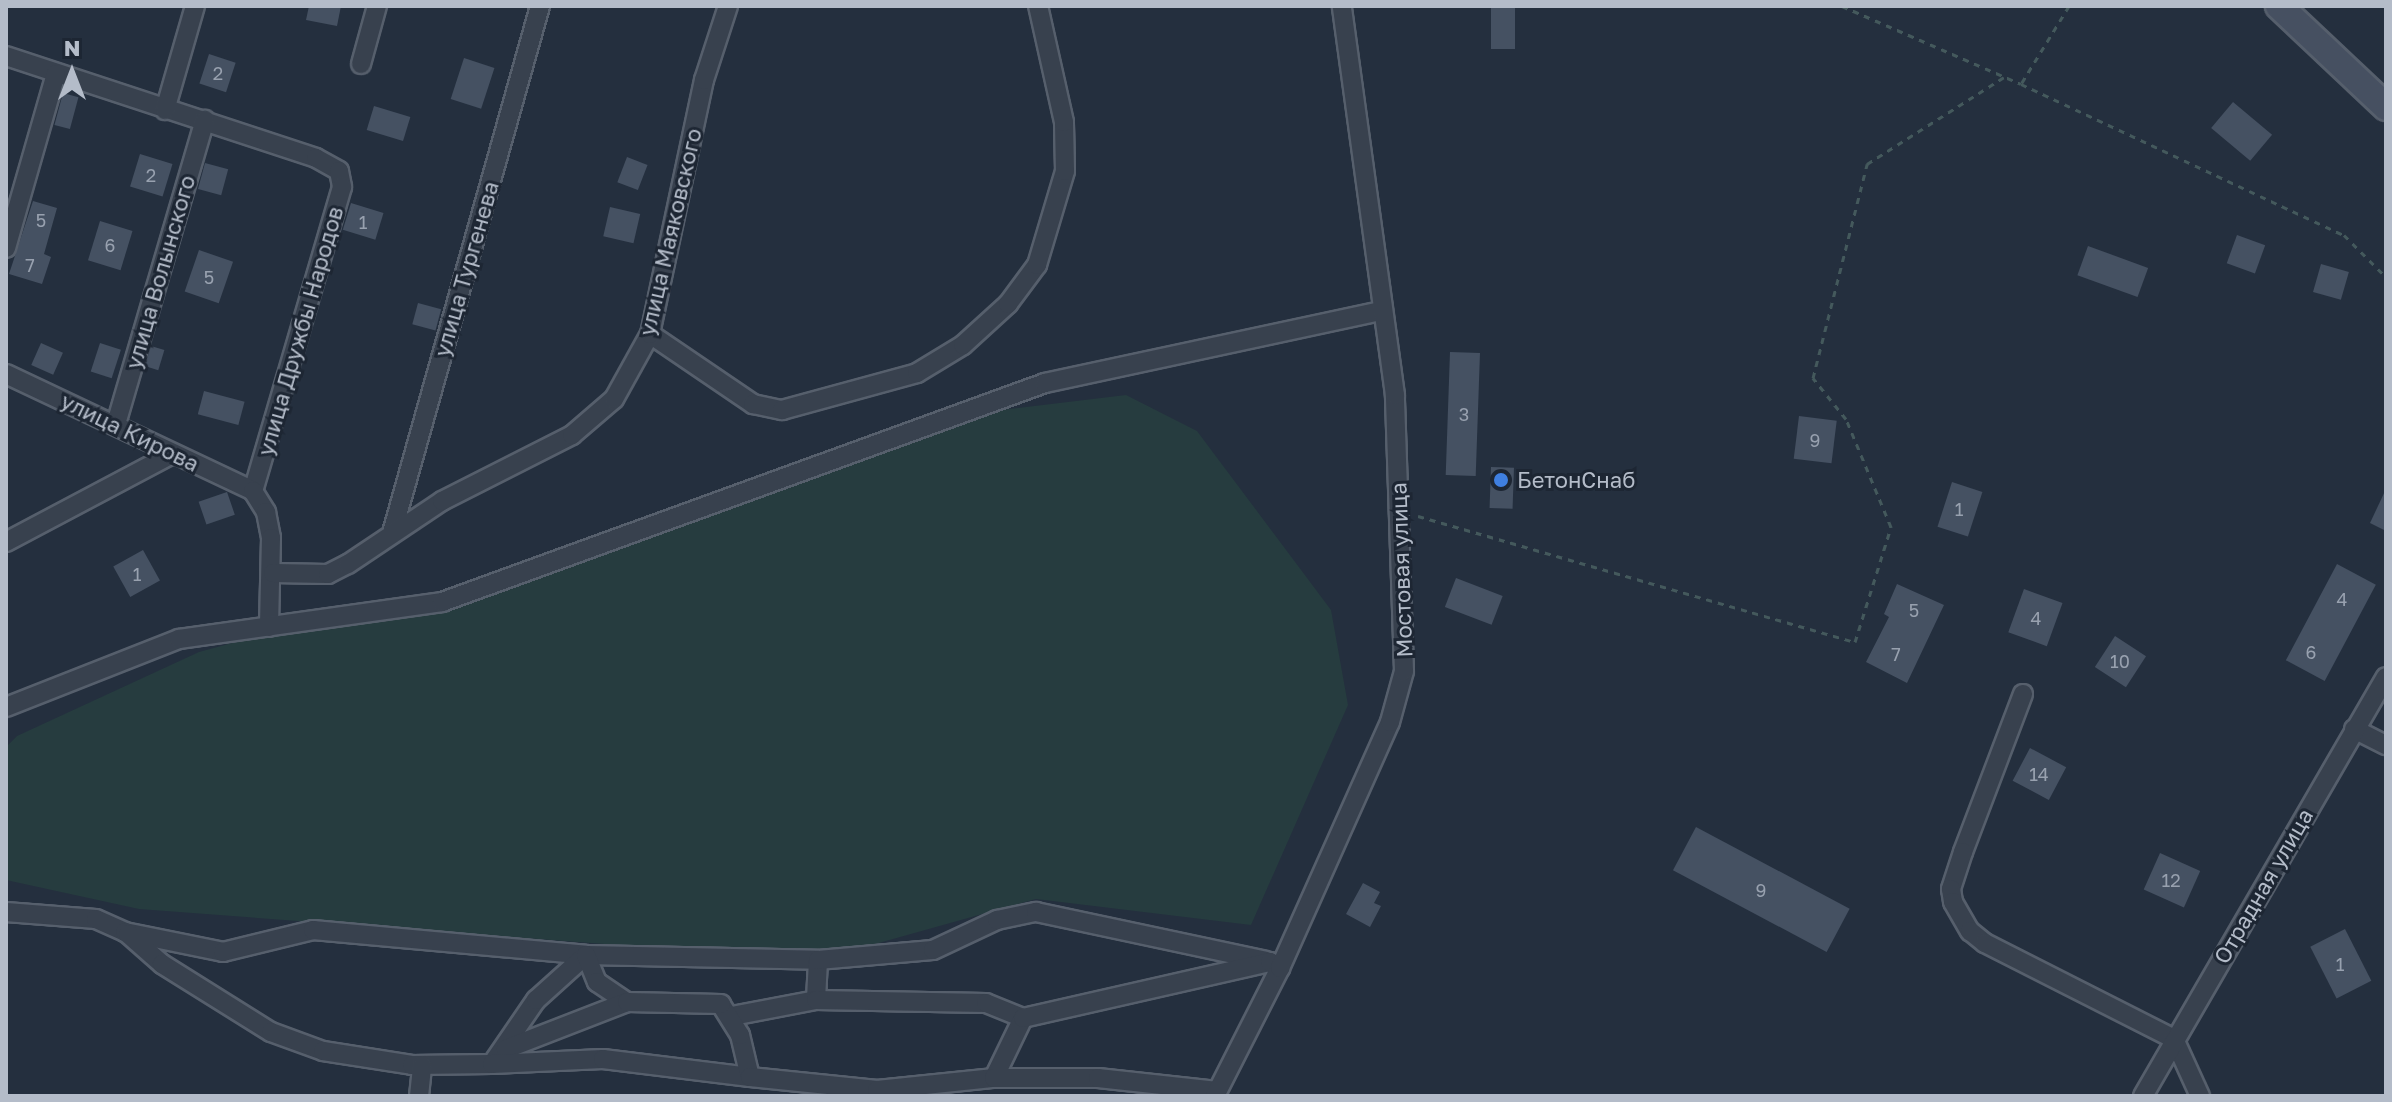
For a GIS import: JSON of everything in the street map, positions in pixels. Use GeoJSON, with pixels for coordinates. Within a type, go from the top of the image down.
{"type":"FeatureCollection","features":[{"type":"Feature","properties":{"kind":"main road"},"geometry":{"type":"LineString","coordinates":[[2279,6],[2386,107]]}},
{"type":"Feature","properties":{"kind":"street"},"geometry":{"type":"LineString","coordinates":[[165,110],[195,6]]}},
{"type":"Feature","properties":{"kind":"street"},"geometry":{"type":"LineString","coordinates":[[361,64],[377,6]]}},
{"type":"Feature","properties":{"kind":"street","name":"улица Тургенева"},"geometry":{"type":"LineString","coordinates":[[392,533],[540,6]]}},
{"type":"Feature","properties":{"kind":"street","name":"улица Маяковского"},"geometry":{"type":"LineString","coordinates":[[273,573],[328,574],[442,501],[545,451],[599,414],[629,378],[650,334],[704,80],[728,6]]}},
{"type":"Feature","properties":{"kind":"street"},"geometry":{"type":"LineString","coordinates":[[650,334],[753,404],[782,410],[917,373],[963,345],[1008,304],[1037,265],[1065,171],[1064,122],[1038,6]]}},
{"type":"Feature","properties":{"kind":"street","name":"Мостовая улица"},"geometry":{"type":"LineString","coordinates":[[1216,1094],[1399,697],[1404,671],[1395,395],[1342,6]]}},
{"type":"Feature","properties":{"kind":"street"},"geometry":{"type":"LineString","coordinates":[[6,56],[165,110],[205,120]]}},
{"type":"Feature","properties":{"kind":"street"},"geometry":{"type":"LineString","coordinates":[[6,248],[56,74]]}},
{"type":"Feature","properties":{"kind":"street","name":"улица Дружбы Народов"},"geometry":{"type":"LineString","coordinates":[[205,120],[339,171],[342,187],[253,491]]}},
{"type":"Feature","properties":{"kind":"street","name":"улица Волынского"},"geometry":{"type":"LineString","coordinates":[[116,424],[205,120]]}},
{"type":"Feature","properties":{"kind":"street"},"geometry":{"type":"LineString","coordinates":[[6,707],[179,639],[442,602],[1045,383],[1382,311]]}},
{"type":"Feature","properties":{"kind":"street","name":"улица Кирова"},"geometry":{"type":"LineString","coordinates":[[6,374],[253,491]]}},
{"type":"Feature","properties":{"kind":"street"},"geometry":{"type":"LineString","coordinates":[[6,542],[172,454]]}},
{"type":"Feature","properties":{"kind":"street"},"geometry":{"type":"LineString","coordinates":[[253,491],[266,512],[273,573],[269,627]]}},
{"type":"Feature","properties":{"kind":"street","name":"Отрадная улица"},"geometry":{"type":"LineString","coordinates":[[2143,1096],[2386,677]]}},
{"type":"Feature","properties":{"kind":"street"},"geometry":{"type":"LineString","coordinates":[[2023,694],[1951,889],[1960,917],[1985,943],[2174,1039],[2200,1096]]}},
{"type":"Feature","properties":{"kind":"street"},"geometry":{"type":"LineString","coordinates":[[2354,729],[2386,745]]}},
{"type":"Feature","properties":{"kind":"street"},"geometry":{"type":"LineString","coordinates":[[6,912],[96,919],[125,932],[223,952],[313,930],[586,955],[818,960],[933,950],[997,920],[1036,912],[1275,965]]}},
{"type":"Feature","properties":{"kind":"street"},"geometry":{"type":"LineString","coordinates":[[125,932],[162,964],[293,1042],[422,1065],[603,1059],[877,1093],[994,1078],[1098,1078],[1216,1094]]}},
{"type":"Feature","properties":{"kind":"street"},"geometry":{"type":"LineString","coordinates":[[586,955],[597,982],[627,1002]]}},
{"type":"Feature","properties":{"kind":"street"},"geometry":{"type":"LineString","coordinates":[[492,1064],[506,1049],[536,1000],[586,955]]}},
{"type":"Feature","properties":{"kind":"street"},"geometry":{"type":"LineString","coordinates":[[816,1000],[818,960]]}},
{"type":"Feature","properties":{"kind":"street"},"geometry":{"type":"LineString","coordinates":[[732,1016],[816,1000],[986,1003],[1023,1018],[1275,965]]}},
{"type":"Feature","properties":{"kind":"street"},"geometry":{"type":"LineString","coordinates":[[506,1049],[627,1002],[721,1004],[732,1016],[750,1077]]}},
{"type":"Feature","properties":{"kind":"street"},"geometry":{"type":"LineString","coordinates":[[994,1078],[1023,1018]]}},
{"type":"Feature","properties":{"kind":"street"},"geometry":{"type":"LineString","coordinates":[[419,1096],[422,1065]]}},
{"type":"Feature","properties":{"kind":"path"},"geometry":{"type":"LineString","coordinates":[[1842,6],[2021,84],[2344,235],[2386,277]]}},
{"type":"Feature","properties":{"kind":"path"},"geometry":{"type":"LineString","coordinates":[[2021,84],[2069,6]]}},
{"type":"Feature","properties":{"kind":"path"},"geometry":{"type":"LineString","coordinates":[[1399,510],[1855,642],[1891,527],[1846,419],[1813,378],[1867,164],[2004,77]]}},
{"type":"Feature","properties":{"kind":"green space"},"geometry":{"type":"Polygon","coordinates":[[[1126,395],[1197,431],[1331,610],[1348,705],[1251,925],[1036,899],[818,960],[139,909],[6,880],[6,747],[17,736],[199,652],[321,619],[451,610],[993,411],[1126,395]]]}},
{"type":"Feature","properties":{"kind":"building"},"geometry":{"type":"Polygon","coordinates":[[[309,6],[341,6],[337,26],[306,20],[309,6]]]}},
{"type":"Feature","properties":{"kind":"building"},"geometry":{"type":"Polygon","coordinates":[[[1491,6],[1515,6],[1515,49],[1491,49],[1491,6]]]}},
{"type":"Feature","properties":{"kind":"building"},"geometry":{"type":"Polygon","coordinates":[[[209,54],[236,63],[226,92],[199,83],[209,54]]]}},
{"type":"Feature","properties":{"kind":"building"},"geometry":{"type":"Polygon","coordinates":[[[464,58],[494,68],[481,109],[451,99],[464,58]]]}},
{"type":"Feature","properties":{"kind":"building"},"geometry":{"type":"Polygon","coordinates":[[[63,93],[78,97],[70,129],[54,125],[63,93]]]}},
{"type":"Feature","properties":{"kind":"building"},"geometry":{"type":"Polygon","coordinates":[[[2233,102],[2272,135],[2250,161],[2211,128],[2233,102]]]}},
{"type":"Feature","properties":{"kind":"building"},"geometry":{"type":"Polygon","coordinates":[[[374,106],[410,117],[403,141],[367,130],[374,106]]]}},
{"type":"Feature","properties":{"kind":"building"},"geometry":{"type":"Polygon","coordinates":[[[140,154],[173,164],[163,196],[130,187],[140,154]]]}},
{"type":"Feature","properties":{"kind":"building"},"geometry":{"type":"Polygon","coordinates":[[[627,157],[648,165],[638,190],[617,182],[627,157]]]}},
{"type":"Feature","properties":{"kind":"building"},"geometry":{"type":"Polygon","coordinates":[[[205,163],[228,169],[221,195],[198,189],[205,163]]]}},
{"type":"Feature","properties":{"kind":"building"},"geometry":{"type":"Polygon","coordinates":[[[33,201],[57,208],[44,254],[51,257],[42,284],[9,274],[33,201]]]}},
{"type":"Feature","properties":{"kind":"building"},"geometry":{"type":"Polygon","coordinates":[[[351,203],[384,213],[375,240],[343,230],[351,203]]]}},
{"type":"Feature","properties":{"kind":"building"},"geometry":{"type":"Polygon","coordinates":[[[610,207],[640,214],[633,243],[603,236],[610,207]]]}},
{"type":"Feature","properties":{"kind":"building"},"geometry":{"type":"Polygon","coordinates":[[[100,221],[133,231],[121,270],[88,260],[100,221]]]}},
{"type":"Feature","properties":{"kind":"building"},"geometry":{"type":"Polygon","coordinates":[[[2237,235],[2265,245],[2255,273],[2227,263],[2237,235]]]}},
{"type":"Feature","properties":{"kind":"building"},"geometry":{"type":"Polygon","coordinates":[[[2088,246],[2148,268],[2138,297],[2077,275],[2088,246]]]}},
{"type":"Feature","properties":{"kind":"building"},"geometry":{"type":"Polygon","coordinates":[[[199,250],[233,262],[219,303],[185,292],[199,250]]]}},
{"type":"Feature","properties":{"kind":"building"},"geometry":{"type":"Polygon","coordinates":[[[2321,264],[2349,272],[2341,300],[2313,292],[2321,264]]]}},
{"type":"Feature","properties":{"kind":"building"},"geometry":{"type":"Polygon","coordinates":[[[418,303],[441,309],[435,330],[412,324],[418,303]]]}},
{"type":"Feature","properties":{"kind":"building"},"geometry":{"type":"Polygon","coordinates":[[[41,343],[63,353],[53,375],[31,365],[41,343]]]}},
{"type":"Feature","properties":{"kind":"building"},"geometry":{"type":"Polygon","coordinates":[[[100,343],[121,350],[112,378],[91,372],[100,343]]]}},
{"type":"Feature","properties":{"kind":"building"},"geometry":{"type":"Polygon","coordinates":[[[151,346],[164,350],[158,370],[145,366],[151,346]]]}},
{"type":"Feature","properties":{"kind":"building"},"geometry":{"type":"Polygon","coordinates":[[[1450,352],[1480,353],[1476,476],[1446,475],[1450,352]]]}},
{"type":"Feature","properties":{"kind":"building"},"geometry":{"type":"Polygon","coordinates":[[[204,391],[245,402],[238,425],[198,414],[204,391]]]}},
{"type":"Feature","properties":{"kind":"building"},"geometry":{"type":"Polygon","coordinates":[[[1799,416],[1837,421],[1831,463],[1794,459],[1799,416]]]}},
{"type":"Feature","properties":{"kind":"building"},"geometry":{"type":"Polygon","coordinates":[[[1491,467],[1514,468],[1513,509],[1490,508],[1491,467]]]}},
{"type":"Feature","properties":{"kind":"building"},"geometry":{"type":"Polygon","coordinates":[[[1952,482],[1982,492],[1968,537],[1937,527],[1952,482]]]}},
{"type":"Feature","properties":{"kind":"building"},"geometry":{"type":"Polygon","coordinates":[[[2386,489],[2386,531],[2370,523],[2386,489]]]}},
{"type":"Feature","properties":{"kind":"building"},"geometry":{"type":"Polygon","coordinates":[[[227,492],[235,515],[206,524],[199,502],[227,492]]]}},
{"type":"Feature","properties":{"kind":"building"},"geometry":{"type":"Polygon","coordinates":[[[143,550],[160,581],[130,597],[113,566],[143,550]]]}},
{"type":"Feature","properties":{"kind":"building"},"geometry":{"type":"Polygon","coordinates":[[[2337,564],[2376,585],[2325,681],[2286,660],[2337,564]]]}},
{"type":"Feature","properties":{"kind":"building"},"geometry":{"type":"Polygon","coordinates":[[[1456,578],[1503,596],[1492,625],[1445,607],[1456,578]]]}},
{"type":"Feature","properties":{"kind":"building"},"geometry":{"type":"Polygon","coordinates":[[[1897,584],[1944,605],[1907,683],[1866,662],[1889,617],[1884,614],[1897,584]]]}},
{"type":"Feature","properties":{"kind":"building"},"geometry":{"type":"Polygon","coordinates":[[[2024,589],[2063,603],[2047,646],[2008,632],[2024,589]]]}},
{"type":"Feature","properties":{"kind":"building"},"geometry":{"type":"Polygon","coordinates":[[[2115,636],[2146,656],[2126,687],[2095,667],[2115,636]]]}},
{"type":"Feature","properties":{"kind":"building"},"geometry":{"type":"Polygon","coordinates":[[[2030,748],[2066,767],[2049,800],[2013,781],[2030,748]]]}},
{"type":"Feature","properties":{"kind":"building"},"geometry":{"type":"Polygon","coordinates":[[[1696,827],[1850,909],[1827,952],[1673,870],[1696,827]]]}},
{"type":"Feature","properties":{"kind":"building"},"geometry":{"type":"Polygon","coordinates":[[[2160,853],[2200,871],[2184,907],[2144,890],[2160,853]]]}},
{"type":"Feature","properties":{"kind":"building"},"geometry":{"type":"Polygon","coordinates":[[[1363,883],[1380,892],[1374,903],[1381,906],[1370,927],[1346,914],[1363,883]]]}},
{"type":"Feature","properties":{"kind":"building"},"geometry":{"type":"Polygon","coordinates":[[[2345,929],[2371,981],[2337,998],[2310,947],[2345,929]]]}},
{"type":"Feature","properties":{"kind":"place","name":"БетонСнаб"},"geometry":{"type":"Point","coordinates":[1501,480]}}]}
